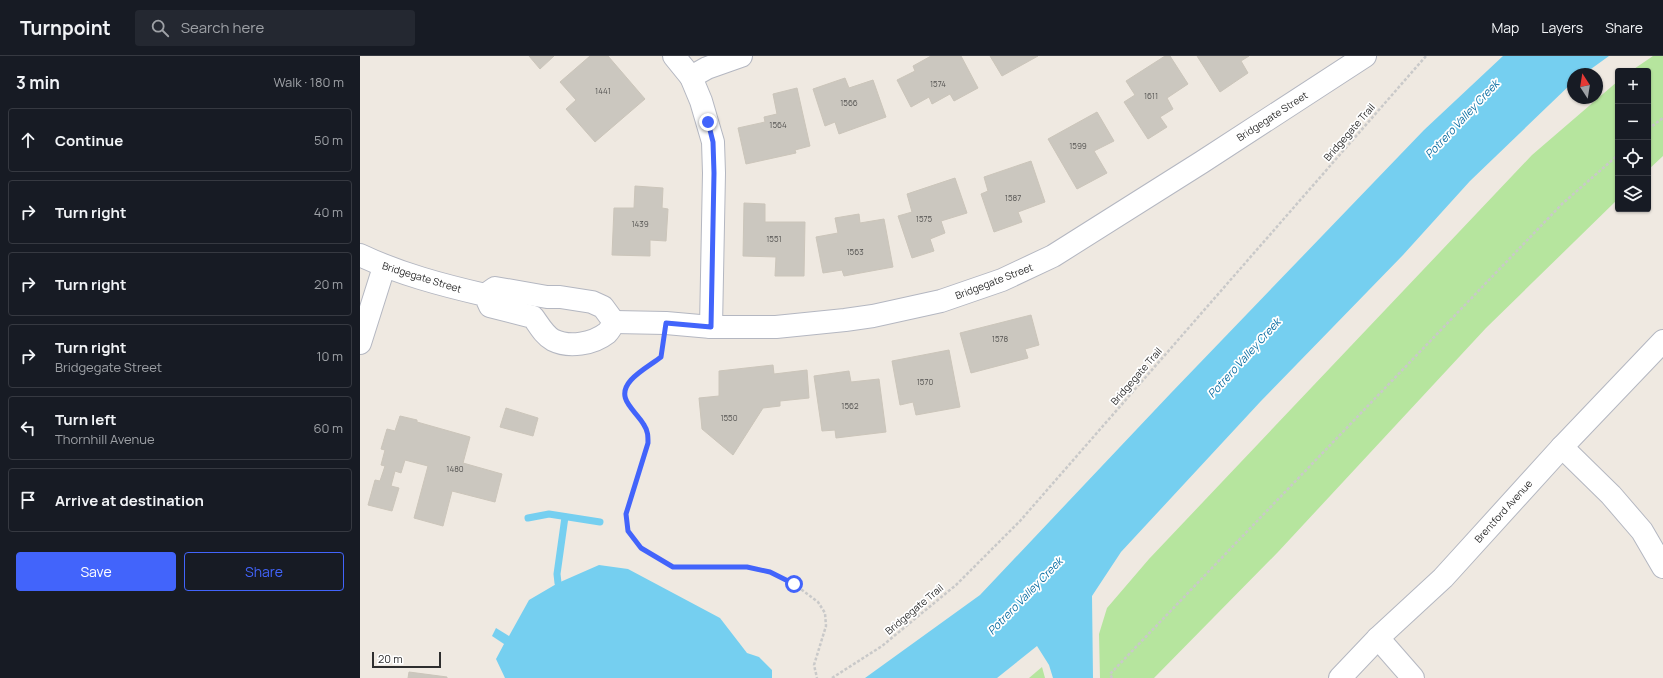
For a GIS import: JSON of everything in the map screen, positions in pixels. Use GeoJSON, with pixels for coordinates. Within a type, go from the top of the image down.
{"type":"FeatureCollection","features":[{"type":"Feature","properties":{"kind":"street"},"geometry":{"type":"LineString","coordinates":[[674,56],[691,77],[701,101],[713,142],[714,173],[711,327]]}},
{"type":"Feature","properties":{"kind":"street"},"geometry":{"type":"LineString","coordinates":[[691,77],[707,68],[741,56]]}},
{"type":"Feature","properties":{"kind":"street","name":"Bridgegate Street"},"geometry":{"type":"LineString","coordinates":[[614,322],[666,323],[711,327],[776,327],[873,316],[941,301],[1002,280],[1053,256],[1202,162],[1365,56]]}},
{"type":"Feature","properties":{"kind":"street","name":"Bridgegate Street"},"geometry":{"type":"LineString","coordinates":[[360,255],[384,267],[447,286],[485,295]]}},
{"type":"Feature","properties":{"kind":"street"},"geometry":{"type":"LineString","coordinates":[[360,343],[384,267]]}},
{"type":"Feature","properties":{"kind":"street"},"geometry":{"type":"LineString","coordinates":[[495,288],[547,297],[560,297],[592,302],[603,307],[614,322],[608,332],[597,338],[582,343],[566,344],[553,340],[544,333],[533,317],[490,306],[485,295],[495,288]]}},
{"type":"Feature","properties":{"kind":"street"},"geometry":{"type":"LineString","coordinates":[[533,317],[534,309],[547,297]]}},
{"type":"Feature","properties":{"kind":"street","name":"Brentford Avenue"},"geometry":{"type":"LineString","coordinates":[[1340,678],[1378,638],[1442,578],[1562,447],[1663,341]]}},
{"type":"Feature","properties":{"kind":"street"},"geometry":{"type":"LineString","coordinates":[[1562,447],[1611,495],[1642,532],[1663,567]]}},
{"type":"Feature","properties":{"kind":"street"},"geometry":{"type":"LineString","coordinates":[[1378,638],[1413,678]]}},
{"type":"Feature","properties":{"kind":"path","name":"Bridgegate Trail"},"geometry":{"type":"LineString","coordinates":[[832,678],[882,646],[934,604],[956,585],[1020,521],[1426,56]]}},
{"type":"Feature","properties":{"kind":"path"},"geometry":{"type":"LineString","coordinates":[[1651,127],[1663,118]]}},
{"type":"Feature","properties":{"kind":"path"},"geometry":{"type":"LineString","coordinates":[[1112,678],[1110,674],[1562,204],[1615,158]]}},
{"type":"Feature","properties":{"kind":"path"},"geometry":{"type":"LineString","coordinates":[[666,323],[661,357],[631,379],[625,389],[626,401],[644,424],[648,433],[648,443],[626,514],[628,531],[641,548],[673,567],[747,567],[770,572],[794,584],[818,602],[825,613],[826,626],[814,665],[817,678]]}},
{"type":"Feature","properties":{"kind":"green space"},"geometry":{"type":"Polygon","coordinates":[[[1653,56],[1663,56],[1663,156],[1651,167],[1651,68],[1635,68],[1653,56]]]}},
{"type":"Feature","properties":{"kind":"green space"},"geometry":{"type":"Polygon","coordinates":[[[1615,84],[1615,202],[1486,328],[1278,552],[1154,678],[1100,678],[1099,634],[1107,608],[1149,559],[1532,155],[1591,104],[1603,104],[1603,94],[1615,84]]]}},
{"type":"Feature","properties":{"kind":"green space"},"geometry":{"type":"Polygon","coordinates":[[[1042,667],[1045,678],[1029,678],[1042,667]]]}},
{"type":"Feature","properties":{"kind":"water","name":"Potrero Valley Creek"},"geometry":{"type":"Polygon","coordinates":[[[1503,56],[1609,56],[1592,68],[1567,68],[1567,88],[1470,181],[1403,255],[1261,401],[1121,552],[1092,596],[1093,678],[1053,678],[1049,665],[1037,646],[997,678],[865,678],[980,595],[1171,393],[1424,130],[1503,56]]]}},
{"type":"Feature","properties":{"kind":"water"},"geometry":{"type":"Polygon","coordinates":[[[599,565],[628,569],[720,618],[747,653],[759,657],[772,670],[772,678],[505,678],[496,659],[504,644],[492,636],[496,628],[509,636],[529,600],[558,583],[599,565]]]}},
{"type":"Feature","properties":{"kind":"building"},"geometry":{"type":"Polygon","coordinates":[[[529,56],[554,56],[540,69],[529,56]]]}},
{"type":"Feature","properties":{"kind":"building"},"geometry":{"type":"Polygon","coordinates":[[[590,56],[608,56],[645,99],[595,142],[566,109],[576,100],[560,82],[590,56]]]}},
{"type":"Feature","properties":{"kind":"building"},"geometry":{"type":"Polygon","coordinates":[[[931,56],[961,56],[978,88],[954,101],[950,94],[932,104],[929,97],[911,107],[897,80],[915,71],[913,66],[931,56]]]}},
{"type":"Feature","properties":{"kind":"building"},"geometry":{"type":"Polygon","coordinates":[[[990,56],[1038,56],[1002,76],[990,56]]]}},
{"type":"Feature","properties":{"kind":"building"},"geometry":{"type":"Polygon","coordinates":[[[1165,56],[1170,56],[1188,84],[1167,98],[1173,109],[1160,117],[1167,127],[1148,139],[1124,102],[1135,95],[1126,81],[1165,56]]]}},
{"type":"Feature","properties":{"kind":"building"},"geometry":{"type":"Polygon","coordinates":[[[1197,56],[1249,56],[1241,61],[1248,73],[1220,92],[1197,56]]]}},
{"type":"Feature","properties":{"kind":"building"},"geometry":{"type":"Polygon","coordinates":[[[845,78],[849,88],[873,80],[886,117],[839,134],[835,122],[825,126],[813,89],[845,78]]]}},
{"type":"Feature","properties":{"kind":"building"},"geometry":{"type":"Polygon","coordinates":[[[797,88],[810,146],[795,150],[796,153],[746,164],[738,128],[765,122],[764,117],[777,114],[773,94],[797,88]]]}},
{"type":"Feature","properties":{"kind":"building"},"geometry":{"type":"Polygon","coordinates":[[[1097,112],[1114,141],[1094,151],[1107,173],[1077,189],[1048,139],[1097,112]]]}},
{"type":"Feature","properties":{"kind":"building"},"geometry":{"type":"Polygon","coordinates":[[[1031,161],[1045,202],[1018,212],[1022,222],[994,232],[981,194],[988,191],[984,177],[1031,161]]]}},
{"type":"Feature","properties":{"kind":"building"},"geometry":{"type":"Polygon","coordinates":[[[955,178],[967,213],[941,221],[945,233],[930,239],[934,251],[912,258],[898,216],[912,212],[907,194],[955,178]]]}},
{"type":"Feature","properties":{"kind":"building"},"geometry":{"type":"Polygon","coordinates":[[[635,186],[663,188],[662,208],[668,209],[666,241],[650,240],[650,256],[612,255],[614,208],[634,208],[635,186]]]}},
{"type":"Feature","properties":{"kind":"building"},"geometry":{"type":"Polygon","coordinates":[[[744,203],[765,204],[765,222],[805,222],[804,276],[775,276],[776,257],[743,256],[744,203]]]}},
{"type":"Feature","properties":{"kind":"building"},"geometry":{"type":"Polygon","coordinates":[[[859,214],[860,223],[884,219],[893,267],[844,276],[842,270],[823,273],[816,237],[838,233],[835,218],[859,214]]]}},
{"type":"Feature","properties":{"kind":"building"},"geometry":{"type":"Polygon","coordinates":[[[1031,315],[1039,345],[1025,349],[1028,358],[971,373],[960,333],[1031,315]]]}},
{"type":"Feature","properties":{"kind":"building"},"geometry":{"type":"Polygon","coordinates":[[[949,350],[960,407],[916,415],[913,402],[900,405],[892,361],[949,350]]]}},
{"type":"Feature","properties":{"kind":"building"},"geometry":{"type":"Polygon","coordinates":[[[773,365],[774,374],[807,370],[809,398],[780,401],[780,406],[763,408],[733,455],[702,429],[699,398],[719,396],[719,371],[773,365]]]}},
{"type":"Feature","properties":{"kind":"building"},"geometry":{"type":"Polygon","coordinates":[[[849,371],[851,382],[879,379],[886,432],[836,438],[835,430],[822,431],[814,376],[849,371]]]}},
{"type":"Feature","properties":{"kind":"building"},"geometry":{"type":"Polygon","coordinates":[[[506,408],[538,418],[533,436],[500,427],[506,408]]]}},
{"type":"Feature","properties":{"kind":"building"},"geometry":{"type":"Polygon","coordinates":[[[400,416],[470,437],[463,463],[502,474],[495,502],[452,491],[443,526],[414,518],[428,466],[405,460],[401,473],[395,471],[391,486],[399,488],[392,511],[368,505],[375,480],[380,481],[385,466],[381,465],[385,450],[381,449],[387,429],[395,431],[400,416]]]}},
{"type":"Feature","properties":{"kind":"building"},"geometry":{"type":"Polygon","coordinates":[[[409,672],[447,677],[447,678],[408,678],[409,672]]]}},
{"type":"Feature","properties":{"kind":"waterway"},"geometry":{"type":"LineString","coordinates":[[528,518],[549,514],[600,522]]}},
{"type":"Feature","properties":{"kind":"waterway"},"geometry":{"type":"LineString","coordinates":[[558,583],[557,574],[565,517]]}},
{"type":"Feature","properties":{"kind":"route"},"geometry":{"type":"LineString","coordinates":[[708,122],[713,142],[714,173],[711,327],[666,323],[661,357],[631,379],[625,389],[626,401],[644,424],[648,433],[648,443],[626,514],[628,531],[641,548],[673,567],[747,567],[770,572],[794,584]]}}]}
